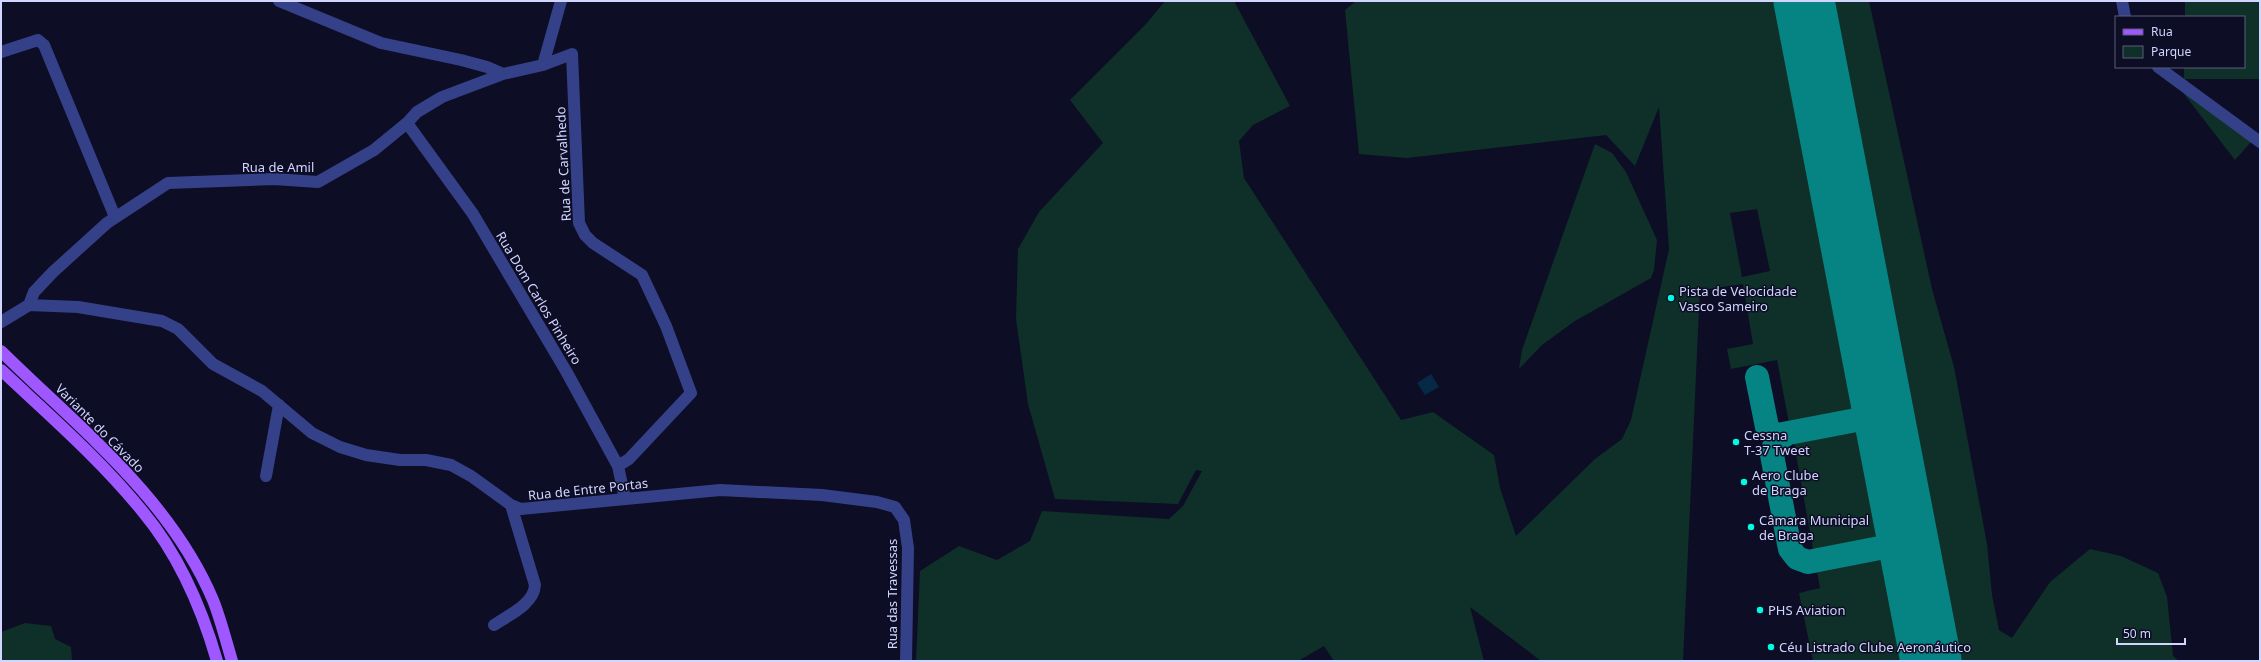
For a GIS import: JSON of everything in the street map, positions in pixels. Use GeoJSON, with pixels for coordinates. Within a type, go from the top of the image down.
{"type":"FeatureCollection","features":[{"type":"Feature","properties":{"kind":"main road","name":"Variante do Cávado"},"geometry":{"type":"LineString","coordinates":[[1,351],[109,453],[152,503],[185,549],[213,600],[232,661]]}},
{"type":"Feature","properties":{"kind":"main road","name":"Variante do Cávado"},"geometry":{"type":"LineString","coordinates":[[1,370],[100,465],[144,512],[169,551],[194,596],[217,661]]}},
{"type":"Feature","properties":{"kind":"street"},"geometry":{"type":"LineString","coordinates":[[279,1],[381,43],[461,60],[487,67],[503,74]]}},
{"type":"Feature","properties":{"kind":"street"},"geometry":{"type":"LineString","coordinates":[[543,65],[561,1]]}},
{"type":"Feature","properties":{"kind":"street"},"geometry":{"type":"LineString","coordinates":[[2125,16],[2122,1],[2126,1]]}},
{"type":"Feature","properties":{"kind":"street"},"geometry":{"type":"LineString","coordinates":[[1,52],[38,40],[49,52],[115,217]]}},
{"type":"Feature","properties":{"kind":"street","name":"Rua de Amil"},"geometry":{"type":"LineString","coordinates":[[29,305],[34,292],[115,217],[168,183],[274,179],[318,182],[374,150],[407,123],[417,112],[442,97],[503,74],[543,65],[572,54]]}},
{"type":"Feature","properties":{"kind":"street","name":"Rua de Carvalhedo"},"geometry":{"type":"LineString","coordinates":[[572,54],[579,223],[584,234],[593,243],[642,275],[666,326],[690,394],[629,459],[618,466]]}},
{"type":"Feature","properties":{"kind":"street"},"geometry":{"type":"LineString","coordinates":[[2159,68],[2260,142]]}},
{"type":"Feature","properties":{"kind":"street","name":"Rua Dom Carlos Pinheiro"},"geometry":{"type":"LineString","coordinates":[[407,123],[473,214],[566,370],[618,466],[625,499]]}},
{"type":"Feature","properties":{"kind":"street"},"geometry":{"type":"LineString","coordinates":[[1,322],[29,305]]}},
{"type":"Feature","properties":{"kind":"street","name":"Rua de Entre Portas"},"geometry":{"type":"LineString","coordinates":[[29,305],[78,307],[162,321],[178,329],[213,364],[262,391],[312,433],[340,447],[366,455],[400,460],[426,460],[451,464],[471,476],[511,505],[521,509],[538,509],[720,490],[822,495],[878,502],[895,507]]}},
{"type":"Feature","properties":{"kind":"street"},"geometry":{"type":"LineString","coordinates":[[266,476],[280,405]]}},
{"type":"Feature","properties":{"kind":"street"},"geometry":{"type":"LineString","coordinates":[[494,625],[516,611],[532,598],[536,585],[511,505]]}},
{"type":"Feature","properties":{"kind":"street","name":"Rua das Travessas"},"geometry":{"type":"LineString","coordinates":[[895,507],[904,520],[908,548],[906,661]]}},
{"type":"Feature","properties":{"kind":"green space"},"geometry":{"type":"Polygon","coordinates":[[[1165,1],[1234,1],[1290,106],[1253,125],[1239,141],[1244,178],[1401,420],[1433,412],[1494,455],[1500,488],[1516,536],[1595,459],[1622,439],[1631,420],[1669,249],[1659,107],[1635,166],[1606,135],[1407,158],[1359,154],[1345,10],[1356,1],[1787,1],[1866,405],[1864,410],[1859,413],[1791,426],[1789,423],[1777,360],[1731,369],[1727,349],[1753,344],[1743,284],[1708,289],[1700,287],[1683,661],[1541,661],[1470,607],[1484,661],[1334,661],[1324,646],[1298,661],[916,661],[920,571],[959,546],[997,560],[1030,541],[1042,511],[1169,519],[1183,506],[1202,471],[1196,470],[1178,504],[1055,499],[1028,404],[1016,319],[1018,249],[1039,212],[1103,143],[1070,100],[1146,24],[1165,1]],[[1757,209],[1730,213],[1742,277],[1770,271],[1757,209]]]}},
{"type":"Feature","properties":{"kind":"green space"},"geometry":{"type":"Polygon","coordinates":[[[1819,1],[1869,1],[1932,289],[1954,367],[1987,544],[1992,595],[1999,630],[2012,638],[2050,582],[2090,549],[2121,556],[2158,573],[2167,597],[2173,656],[2179,661],[1947,661],[1819,1]]]}},
{"type":"Feature","properties":{"kind":"green space"},"geometry":{"type":"Polygon","coordinates":[[[2185,1],[2260,1],[2260,79],[2184,79],[2184,68],[2245,68],[2245,16],[2185,16],[2185,1]]]}},
{"type":"Feature","properties":{"kind":"green space"},"geometry":{"type":"Polygon","coordinates":[[[2181,90],[2251,142],[2235,160],[2181,90]]]}},
{"type":"Feature","properties":{"kind":"green space"},"geometry":{"type":"Polygon","coordinates":[[[1595,144],[1612,153],[1626,172],[1657,240],[1654,270],[1651,278],[1575,321],[1542,345],[1519,369],[1522,350],[1595,144]]]}},
{"type":"Feature","properties":{"kind":"green space"},"geometry":{"type":"Polygon","coordinates":[[[1862,425],[1870,428],[1890,532],[1886,540],[1819,553],[1813,549],[1794,443],[1796,439],[1862,425]]]}},
{"type":"Feature","properties":{"kind":"green space"},"geometry":{"type":"Polygon","coordinates":[[[1885,553],[1891,554],[1894,557],[1915,661],[1813,661],[1799,593],[1820,588],[1817,571],[1821,566],[1885,553]]]}},
{"type":"Feature","properties":{"kind":"green space"},"geometry":{"type":"Polygon","coordinates":[[[25,623],[51,626],[55,639],[71,647],[72,661],[1,661],[1,632],[25,623]]]}},
{"type":"Feature","properties":{"kind":"water"},"geometry":{"type":"Polygon","coordinates":[[[1431,374],[1439,387],[1425,395],[1417,383],[1431,374]]]}},
{"type":"Feature","properties":{"kind":"taxiway"},"geometry":{"type":"LineString","coordinates":[[1757,377],[1767,427],[1772,433],[1778,435],[1872,417],[1879,412],[1881,402]]}},
{"type":"Feature","properties":{"kind":"taxiway"},"geometry":{"type":"LineString","coordinates":[[1785,435],[1775,443],[1772,455],[1790,549],[1797,558],[1808,562],[1895,545],[1902,541],[1906,530]]}},
{"type":"Feature","properties":{"kind":"runway"},"geometry":{"type":"LineString","coordinates":[[1804,1],[1931,661]]}},
{"type":"Feature","properties":{"kind":"place","name":"Pista de Velocidade Vasco Sameiro"},"geometry":{"type":"Point","coordinates":[1671,298]}},
{"type":"Feature","properties":{"kind":"place","name":"Cessna T-37 Tweet"},"geometry":{"type":"Point","coordinates":[1736,442]}},
{"type":"Feature","properties":{"kind":"place","name":"Aero Clube de Braga"},"geometry":{"type":"Point","coordinates":[1744,482]}},
{"type":"Feature","properties":{"kind":"place","name":"Câmara Municipal de Braga"},"geometry":{"type":"Point","coordinates":[1751,527]}},
{"type":"Feature","properties":{"kind":"place","name":"PHS Aviation"},"geometry":{"type":"Point","coordinates":[1760,610]}},
{"type":"Feature","properties":{"kind":"place","name":"Céu Listrado Clube Aeronáutico"},"geometry":{"type":"Point","coordinates":[1771,647]}}]}
